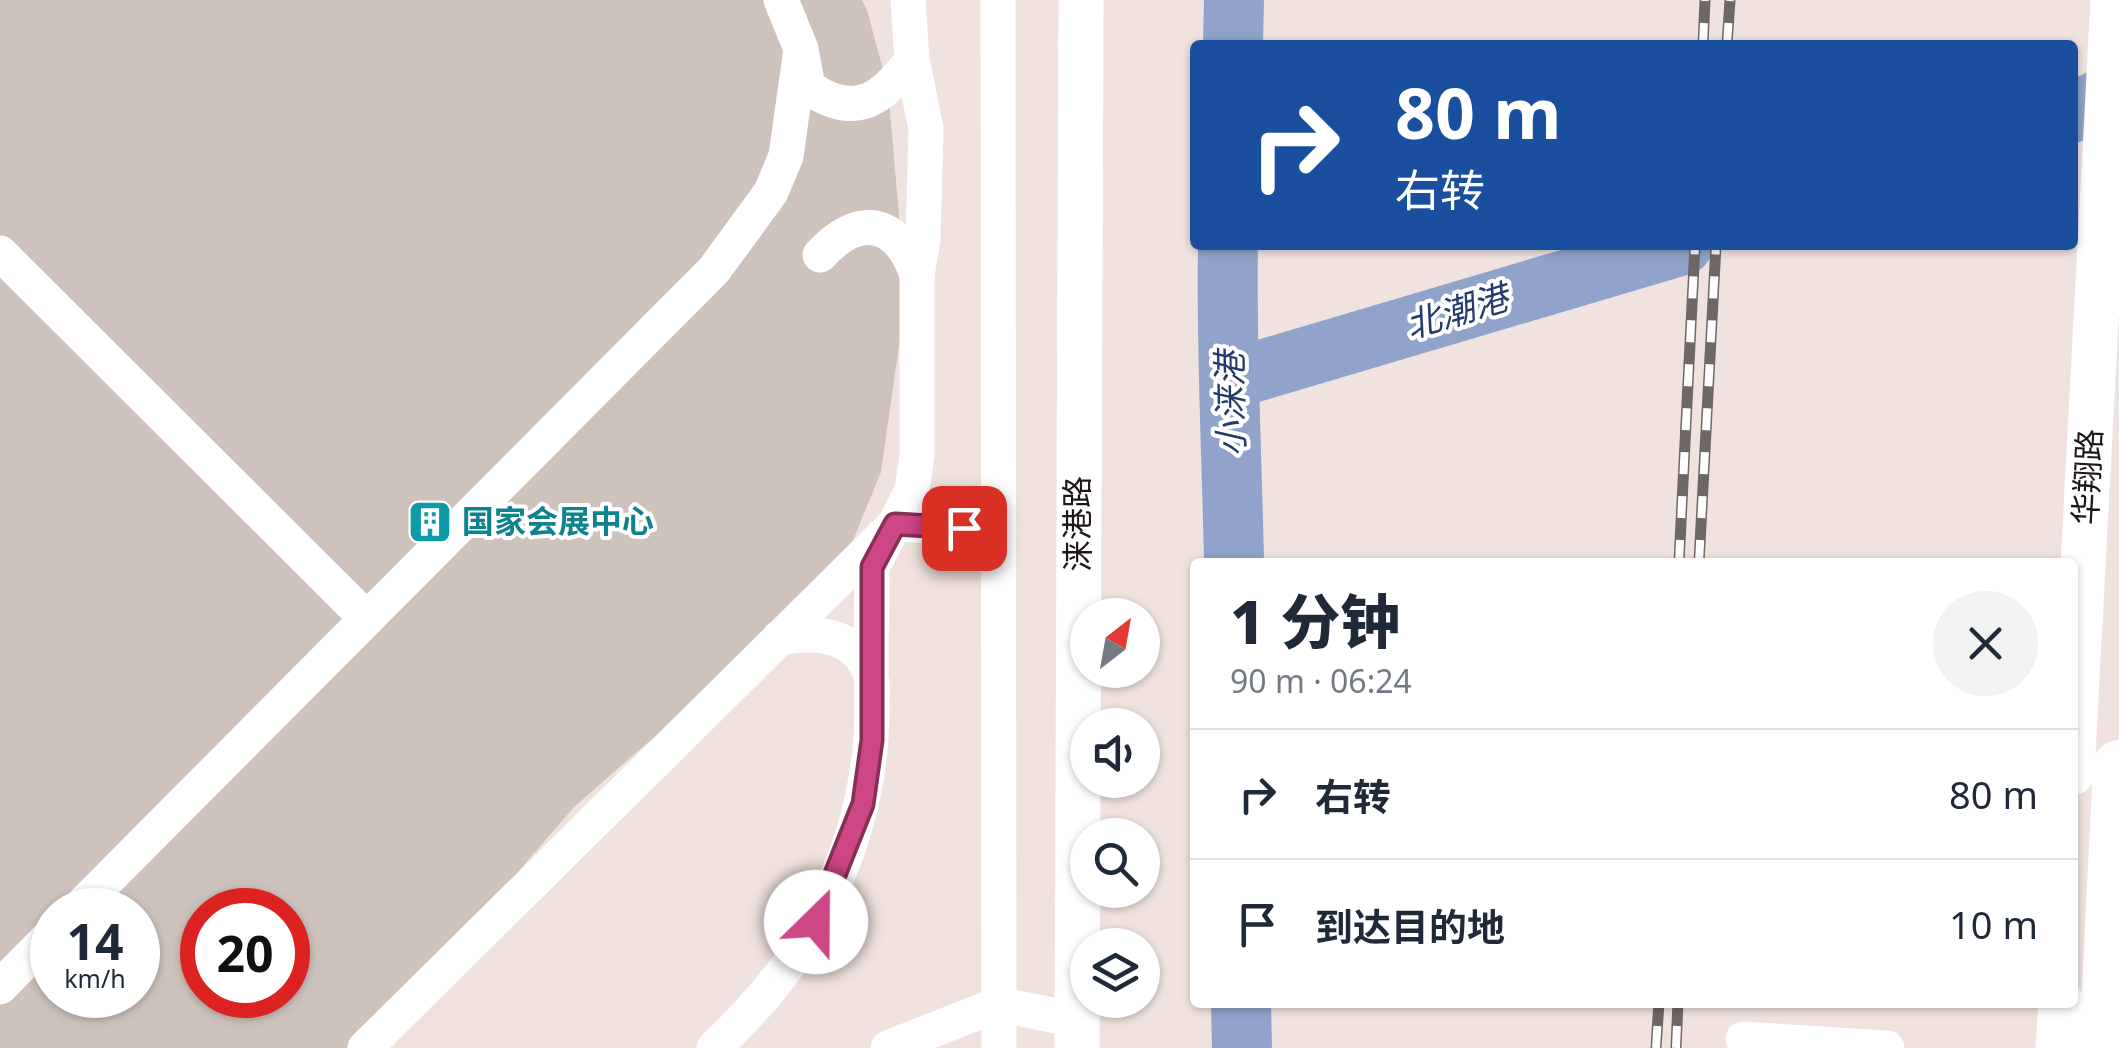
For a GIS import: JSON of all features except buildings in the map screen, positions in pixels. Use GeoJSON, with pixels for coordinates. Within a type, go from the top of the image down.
{"type":"FeatureCollection","features":[{"type":"Feature","properties":{"kind":"highway"},"geometry":{"type":"LineString","coordinates":[[2106,1048],[2119,766]]}},
{"type":"Feature","properties":{"kind":"main road","name":"涞港路"},"geometry":{"type":"LineString","coordinates":[[1077,1034],[1080,0]]}},
{"type":"Feature","properties":{"kind":"main road","name":"华翔路"},"geometry":{"type":"LineString","coordinates":[[2078,662],[2113,0]]}},
{"type":"Feature","properties":{"kind":"main road"},"geometry":{"type":"LineString","coordinates":[[2058,1048],[2060,1008]]}},
{"type":"Feature","properties":{"kind":"street"},"geometry":{"type":"LineString","coordinates":[[781,0],[802,49],[808,87],[826,100],[856,104],[875,98],[895,84],[912,59]]}},
{"type":"Feature","properties":{"kind":"street"},"geometry":{"type":"LineString","coordinates":[[885,0],[912,59]]}},
{"type":"Feature","properties":{"kind":"street"},"geometry":{"type":"LineString","coordinates":[[714,1048],[746,1018],[784,972],[816,922],[863,804],[872,740],[872,567],[912,490],[917,456],[917,275],[923,240],[926,129],[912,59],[908,0]]}},
{"type":"Feature","properties":{"kind":"street"},"geometry":{"type":"LineString","coordinates":[[998,0],[999,1048]]}},
{"type":"Feature","properties":{"kind":"street"},"geometry":{"type":"LineString","coordinates":[[99,888],[714,270],[771,192],[793,124],[802,49]]}},
{"type":"Feature","properties":{"kind":"street"},"geometry":{"type":"LineString","coordinates":[[820,255],[837,235],[860,227],[884,230],[910,255],[917,275]]}},
{"type":"Feature","properties":{"kind":"street"},"geometry":{"type":"LineString","coordinates":[[0,253],[366,619]]}},
{"type":"Feature","properties":{"kind":"street"},"geometry":{"type":"LineString","coordinates":[[365,1048],[895,524],[999,530]]}},
{"type":"Feature","properties":{"kind":"street"},"geometry":{"type":"LineString","coordinates":[[779,638],[822,632],[857,653],[871,673]]}},
{"type":"Feature","properties":{"kind":"street"},"geometry":{"type":"LineString","coordinates":[[0,987],[30,956]]}},
{"type":"Feature","properties":{"kind":"street"},"geometry":{"type":"LineString","coordinates":[[888,1048],[999,1004],[1077,1034]]}},
{"type":"Feature","properties":{"kind":"street"},"geometry":{"type":"LineString","coordinates":[[1744,1039],[1887,1048]]}},
{"type":"Feature","properties":{"kind":"waterway","name":"小涞港"},"geometry":{"type":"LineString","coordinates":[[1233,40],[1234,0]]}},
{"type":"Feature","properties":{"kind":"waterway","name":"北潮港"},"geometry":{"type":"LineString","coordinates":[[2078,110],[2119,90]]}},
{"type":"Feature","properties":{"kind":"waterway","name":"小涞港"},"geometry":{"type":"LineString","coordinates":[[1228,250],[1234,558]]}},
{"type":"Feature","properties":{"kind":"waterway","name":"北潮港"},"geometry":{"type":"LineString","coordinates":[[1231,379],[1666,250]]}},
{"type":"Feature","properties":{"kind":"waterway","name":"小涞港"},"geometry":{"type":"LineString","coordinates":[[1241,1008],[1242,1048]]}},
{"type":"Feature","properties":{"kind":"railway"},"geometry":{"type":"LineString","coordinates":[[1703,40],[1705,0]]}},
{"type":"Feature","properties":{"kind":"railway"},"geometry":{"type":"LineString","coordinates":[[1727,40],[1730,0]]}},
{"type":"Feature","properties":{"kind":"railway"},"geometry":{"type":"LineString","coordinates":[[1679,558],[1695,250]]}},
{"type":"Feature","properties":{"kind":"railway"},"geometry":{"type":"LineString","coordinates":[[1699,558],[1716,250]]}},
{"type":"Feature","properties":{"kind":"railway"},"geometry":{"type":"LineString","coordinates":[[1656,1048],[1659,1008]]}},
{"type":"Feature","properties":{"kind":"railway"},"geometry":{"type":"LineString","coordinates":[[1676,1048],[1678,1008]]}},
{"type":"Feature","properties":{"kind":"place","name":"国家会展中心"},"geometry":{"type":"Point","coordinates":[430,522]}},
{"type":"Feature","properties":{"kind":"route"},"geometry":{"type":"LineString","coordinates":[[816,922],[863,804],[872,740],[872,567],[895,524],[964,528]]}}]}
